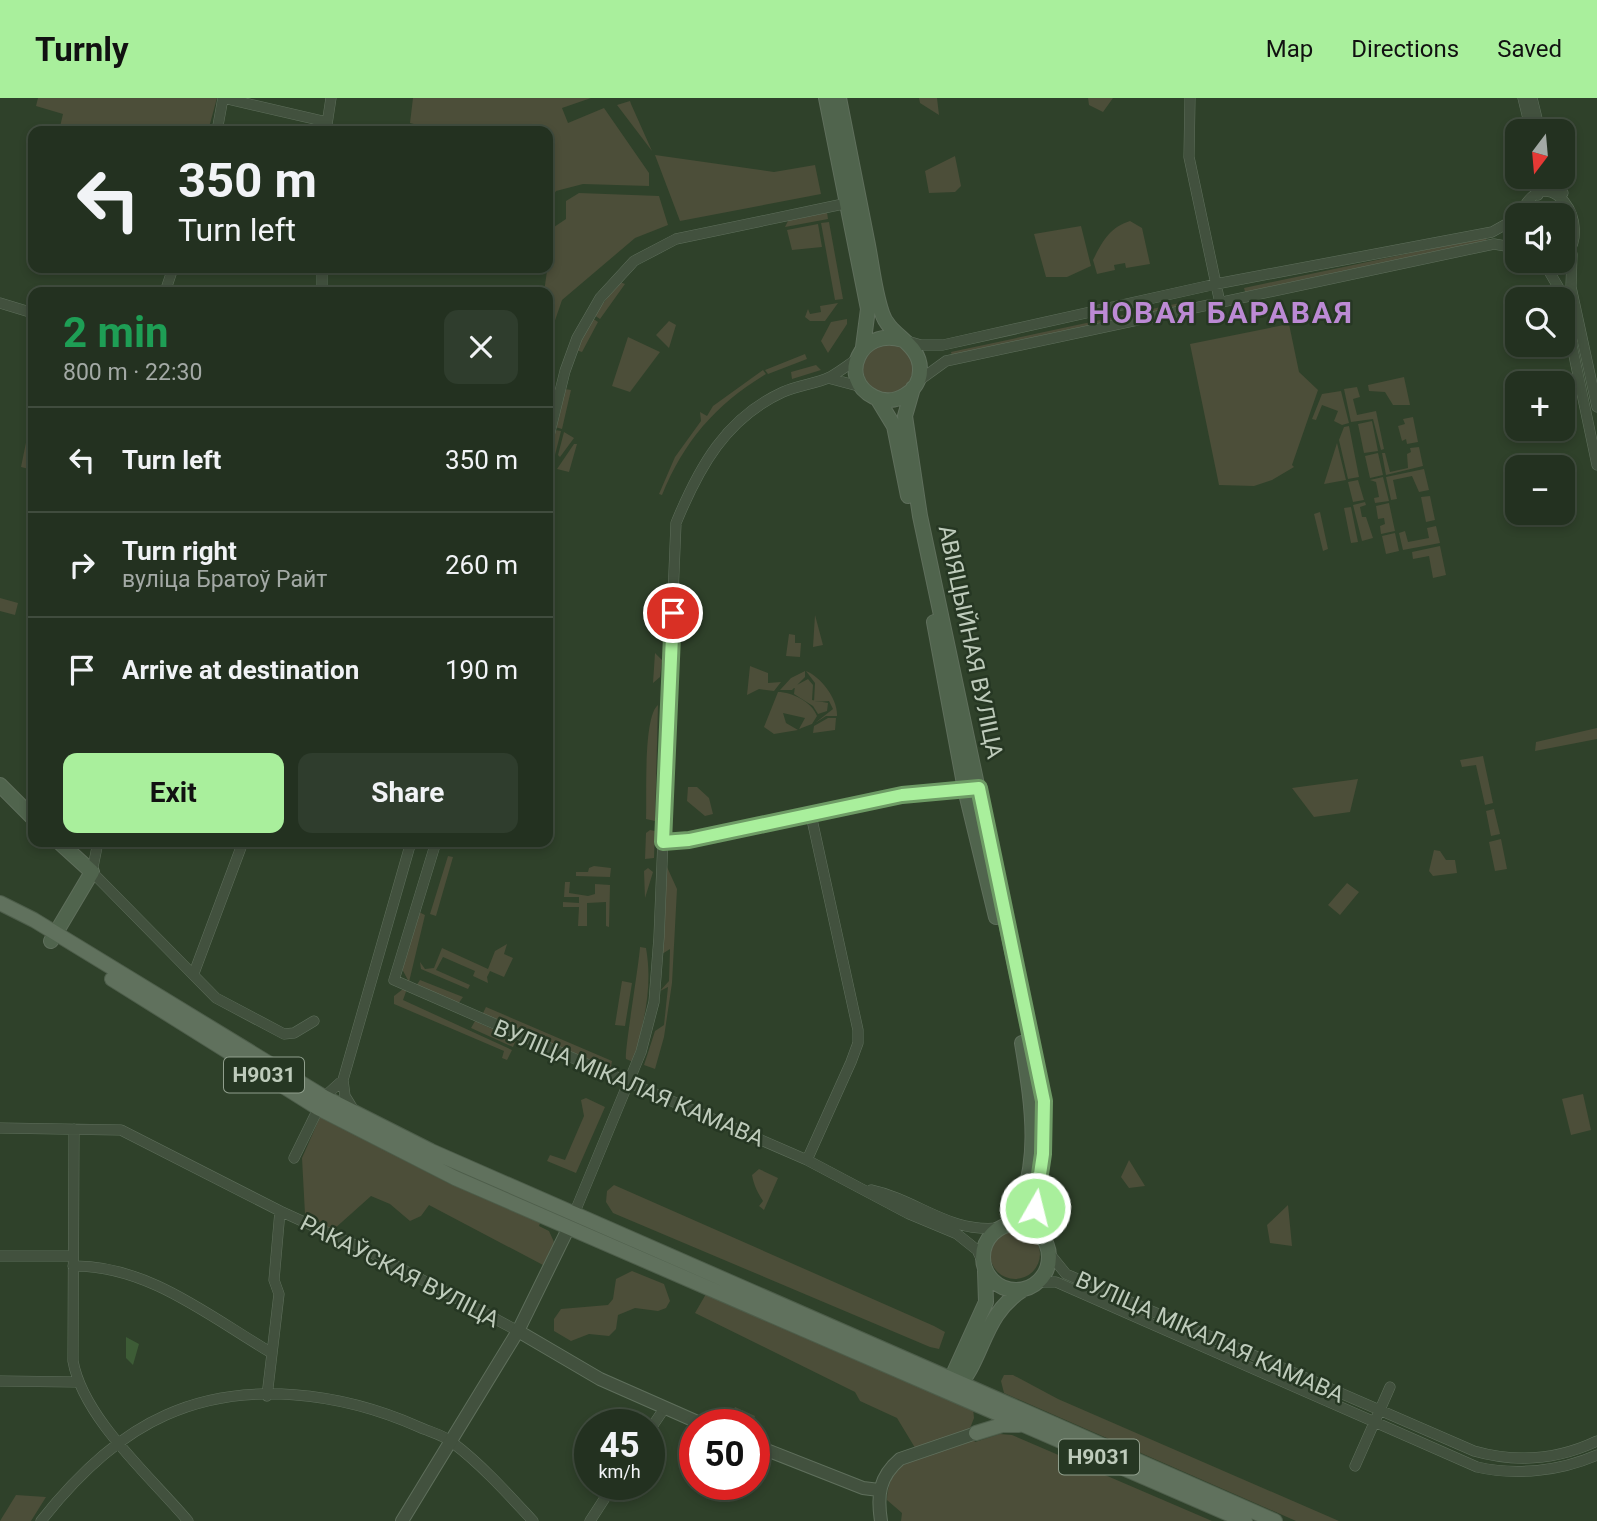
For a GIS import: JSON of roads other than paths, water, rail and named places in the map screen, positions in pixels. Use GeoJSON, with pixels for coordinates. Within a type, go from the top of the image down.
{"type":"FeatureCollection","features":[{"type":"Feature","properties":{"kind":"main road"},"geometry":{"type":"LineString","coordinates":[[826,98],[869,309],[856,374],[862,387],[877,398],[897,399],[915,385],[919,360],[914,349],[882,316],[839,98]]}},
{"type":"Feature","properties":{"kind":"main road"},"geometry":{"type":"LineString","coordinates":[[860,354],[880,337],[903,340]]}},
{"type":"Feature","properties":{"kind":"main road","name":"АВІЯЦЫЙНАЯ ВУЛІЦА"},"geometry":{"type":"LineString","coordinates":[[915,385],[905,416],[920,516],[1030,1093],[1033,1145],[1028,1181],[1022,1202],[1004,1226]]}},
{"type":"Feature","properties":{"kind":"main road","name":"АВІЯЦЫЙНАЯ ВУЛІЦА"},"geometry":{"type":"LineString","coordinates":[[877,398],[894,429],[972,789],[1044,1101],[1043,1154],[1035,1208],[1041,1235]]}},
{"type":"Feature","properties":{"kind":"main road"},"geometry":{"type":"LineString","coordinates":[[0,785],[28,813]]}},
{"type":"Feature","properties":{"kind":"main road"},"geometry":{"type":"LineString","coordinates":[[54,937],[92,872],[64,847]]}},
{"type":"Feature","properties":{"kind":"main road","name":"Н9031"},"geometry":{"type":"LineString","coordinates":[[0,905],[321,1103],[357,1121],[455,1162],[571,1221],[1275,1521]]}},
{"type":"Feature","properties":{"kind":"main road"},"geometry":{"type":"LineString","coordinates":[[1004,1226],[1027,1226],[1041,1235],[1048,1252],[1046,1269],[996,1314],[956,1384],[986,1302],[984,1265],[987,1241],[1004,1226]]}},
{"type":"Feature","properties":{"kind":"main road"},"geometry":{"type":"LineString","coordinates":[[984,1265],[992,1280],[1003,1287],[1031,1285]]}},
{"type":"Feature","properties":{"kind":"main road","name":"Н9031"},"geometry":{"type":"LineString","coordinates":[[956,1384],[971,1401],[1245,1521]]}},
{"type":"Feature","properties":{"kind":"main road"},"geometry":{"type":"LineString","coordinates":[[971,1401],[980,1419],[976,1433]]}},
{"type":"Feature","properties":{"kind":"main road"},"geometry":{"type":"LineString","coordinates":[[976,1433],[1008,1424],[1027,1426]]}},
{"type":"Feature","properties":{"kind":"street"},"geometry":{"type":"LineString","coordinates":[[218,126],[223,98],[326,126],[331,98]]}},
{"type":"Feature","properties":{"kind":"street"},"geometry":{"type":"LineString","coordinates":[[1190,98],[1189,157],[1220,303]]}},
{"type":"Feature","properties":{"kind":"street"},"geometry":{"type":"LineString","coordinates":[[1523,98],[1528,119]]}},
{"type":"Feature","properties":{"kind":"street"},"geometry":{"type":"LineString","coordinates":[[1532,98],[1537,119]]}},
{"type":"Feature","properties":{"kind":"street"},"geometry":{"type":"LineString","coordinates":[[1538,195],[1539,189]]}},
{"type":"Feature","properties":{"kind":"street"},"geometry":{"type":"LineString","coordinates":[[1560,189],[1581,206]]}},
{"type":"Feature","properties":{"kind":"street"},"geometry":{"type":"LineString","coordinates":[[1528,203],[1538,195],[1553,191],[1564,193]]}},
{"type":"Feature","properties":{"kind":"street"},"geometry":{"type":"LineString","coordinates":[[553,420],[565,371],[577,338],[600,298],[634,261],[676,239],[848,203]]}},
{"type":"Feature","properties":{"kind":"street"},"geometry":{"type":"LineString","coordinates":[[903,340],[921,345],[943,345],[1216,284],[1480,235],[1505,223]]}},
{"type":"Feature","properties":{"kind":"street"},"geometry":{"type":"LineString","coordinates":[[1575,248],[1585,237],[1587,226]]}},
{"type":"Feature","properties":{"kind":"street"},"geometry":{"type":"LineString","coordinates":[[915,385],[946,361],[1494,244],[1505,246]]}},
{"type":"Feature","properties":{"kind":"street"},"geometry":{"type":"LineString","coordinates":[[1570,273],[1597,407]]}},
{"type":"Feature","properties":{"kind":"street"},"geometry":{"type":"LineString","coordinates":[[0,303],[28,311]]}},
{"type":"Feature","properties":{"kind":"street"},"geometry":{"type":"LineString","coordinates":[[402,1521],[518,1331],[571,1221],[630,1085],[654,1002],[676,523],[702,464],[731,427],[760,404],[781,393],[828,378],[860,354]]}},
{"type":"Feature","properties":{"kind":"street"},"geometry":{"type":"LineString","coordinates":[[1574,357],[1597,466]]}},
{"type":"Feature","properties":{"kind":"street"},"geometry":{"type":"LineString","coordinates":[[828,378],[862,387]]}},
{"type":"Feature","properties":{"kind":"street"},"geometry":{"type":"LineString","coordinates":[[663,842],[689,840],[902,795],[972,789]]}},
{"type":"Feature","properties":{"kind":"street"},"geometry":{"type":"LineString","coordinates":[[807,1160],[858,1043],[858,1030],[811,815]]}},
{"type":"Feature","properties":{"kind":"street"},"geometry":{"type":"LineString","coordinates":[[97,847],[92,872],[216,998],[284,1034],[293,1033],[314,1021]]}},
{"type":"Feature","properties":{"kind":"street"},"geometry":{"type":"LineString","coordinates":[[194,973],[241,847]]}},
{"type":"Feature","properties":{"kind":"street"},"geometry":{"type":"LineString","coordinates":[[294,1158],[321,1103],[343,1080],[410,847]]}},
{"type":"Feature","properties":{"kind":"street","name":"ВУЛІЦА МІКАЛАЯ КАМАВА"},"geometry":{"type":"LineString","coordinates":[[434,847],[394,980],[807,1160],[909,1214],[957,1234],[977,1250],[984,1265]]}},
{"type":"Feature","properties":{"kind":"street"},"geometry":{"type":"LineString","coordinates":[[343,1080],[357,1121]]}},
{"type":"Feature","properties":{"kind":"street","name":"РАКАЎСКАЯ ВУЛІЦА"},"geometry":{"type":"LineString","coordinates":[[0,1128],[121,1130],[280,1211],[368,1251],[518,1331]]}},
{"type":"Feature","properties":{"kind":"street"},"geometry":{"type":"LineString","coordinates":[[74,1129],[73,1361],[77,1382],[119,1443],[188,1521]]}},
{"type":"Feature","properties":{"kind":"street","name":"ВУЛІЦА МІКАЛАЯ КАМАВА"},"geometry":{"type":"LineString","coordinates":[[864,1188],[887,1193],[960,1227],[1004,1226]]}},
{"type":"Feature","properties":{"kind":"street","name":"РАКАЎСКАЯ ВУЛІЦА"},"geometry":{"type":"LineString","coordinates":[[267,1396],[279,1294],[274,1280],[280,1211]]}},
{"type":"Feature","properties":{"kind":"street","name":"ВУЛІЦА МІКАЛАЯ КАМАВА"},"geometry":{"type":"LineString","coordinates":[[1048,1252],[1066,1274],[1474,1451],[1515,1460],[1563,1454],[1597,1440]]}},
{"type":"Feature","properties":{"kind":"street"},"geometry":{"type":"LineString","coordinates":[[0,1256],[73,1261],[110,1268],[155,1284],[271,1352]]}},
{"type":"Feature","properties":{"kind":"street","name":"ВУЛІЦА МІКАЛАЯ КАМАВА"},"geometry":{"type":"LineString","coordinates":[[1031,1285],[1056,1282],[1374,1423],[1493,1471],[1519,1472],[1552,1468],[1597,1455]]}},
{"type":"Feature","properties":{"kind":"street"},"geometry":{"type":"LineString","coordinates":[[518,1331],[600,1379],[664,1409]]}},
{"type":"Feature","properties":{"kind":"street"},"geometry":{"type":"LineString","coordinates":[[0,1381],[77,1382]]}},
{"type":"Feature","properties":{"kind":"street"},"geometry":{"type":"LineString","coordinates":[[1355,1466],[1390,1387]]}},
{"type":"Feature","properties":{"kind":"street"},"geometry":{"type":"LineString","coordinates":[[41,1521],[74,1483],[119,1443],[179,1409],[222,1399],[267,1396],[314,1397],[354,1403],[451,1441],[533,1521]]}},
{"type":"Feature","properties":{"kind":"street"},"geometry":{"type":"LineString","coordinates":[[881,1521],[879,1490],[886,1474],[900,1460],[976,1433]]}},
{"type":"Feature","properties":{"kind":"street"},"geometry":{"type":"LineString","coordinates":[[770,1452],[863,1488],[879,1490]]}},
{"type":"Feature","properties":{"kind":"street"},"geometry":{"type":"LineString","coordinates":[[590,1521],[604,1500]]}},
{"type":"Feature","properties":{"kind":"district","name":"НОВАЯ БАРАВАЯ"},"geometry":{"type":"Point","coordinates":[1221,313]}}]}
